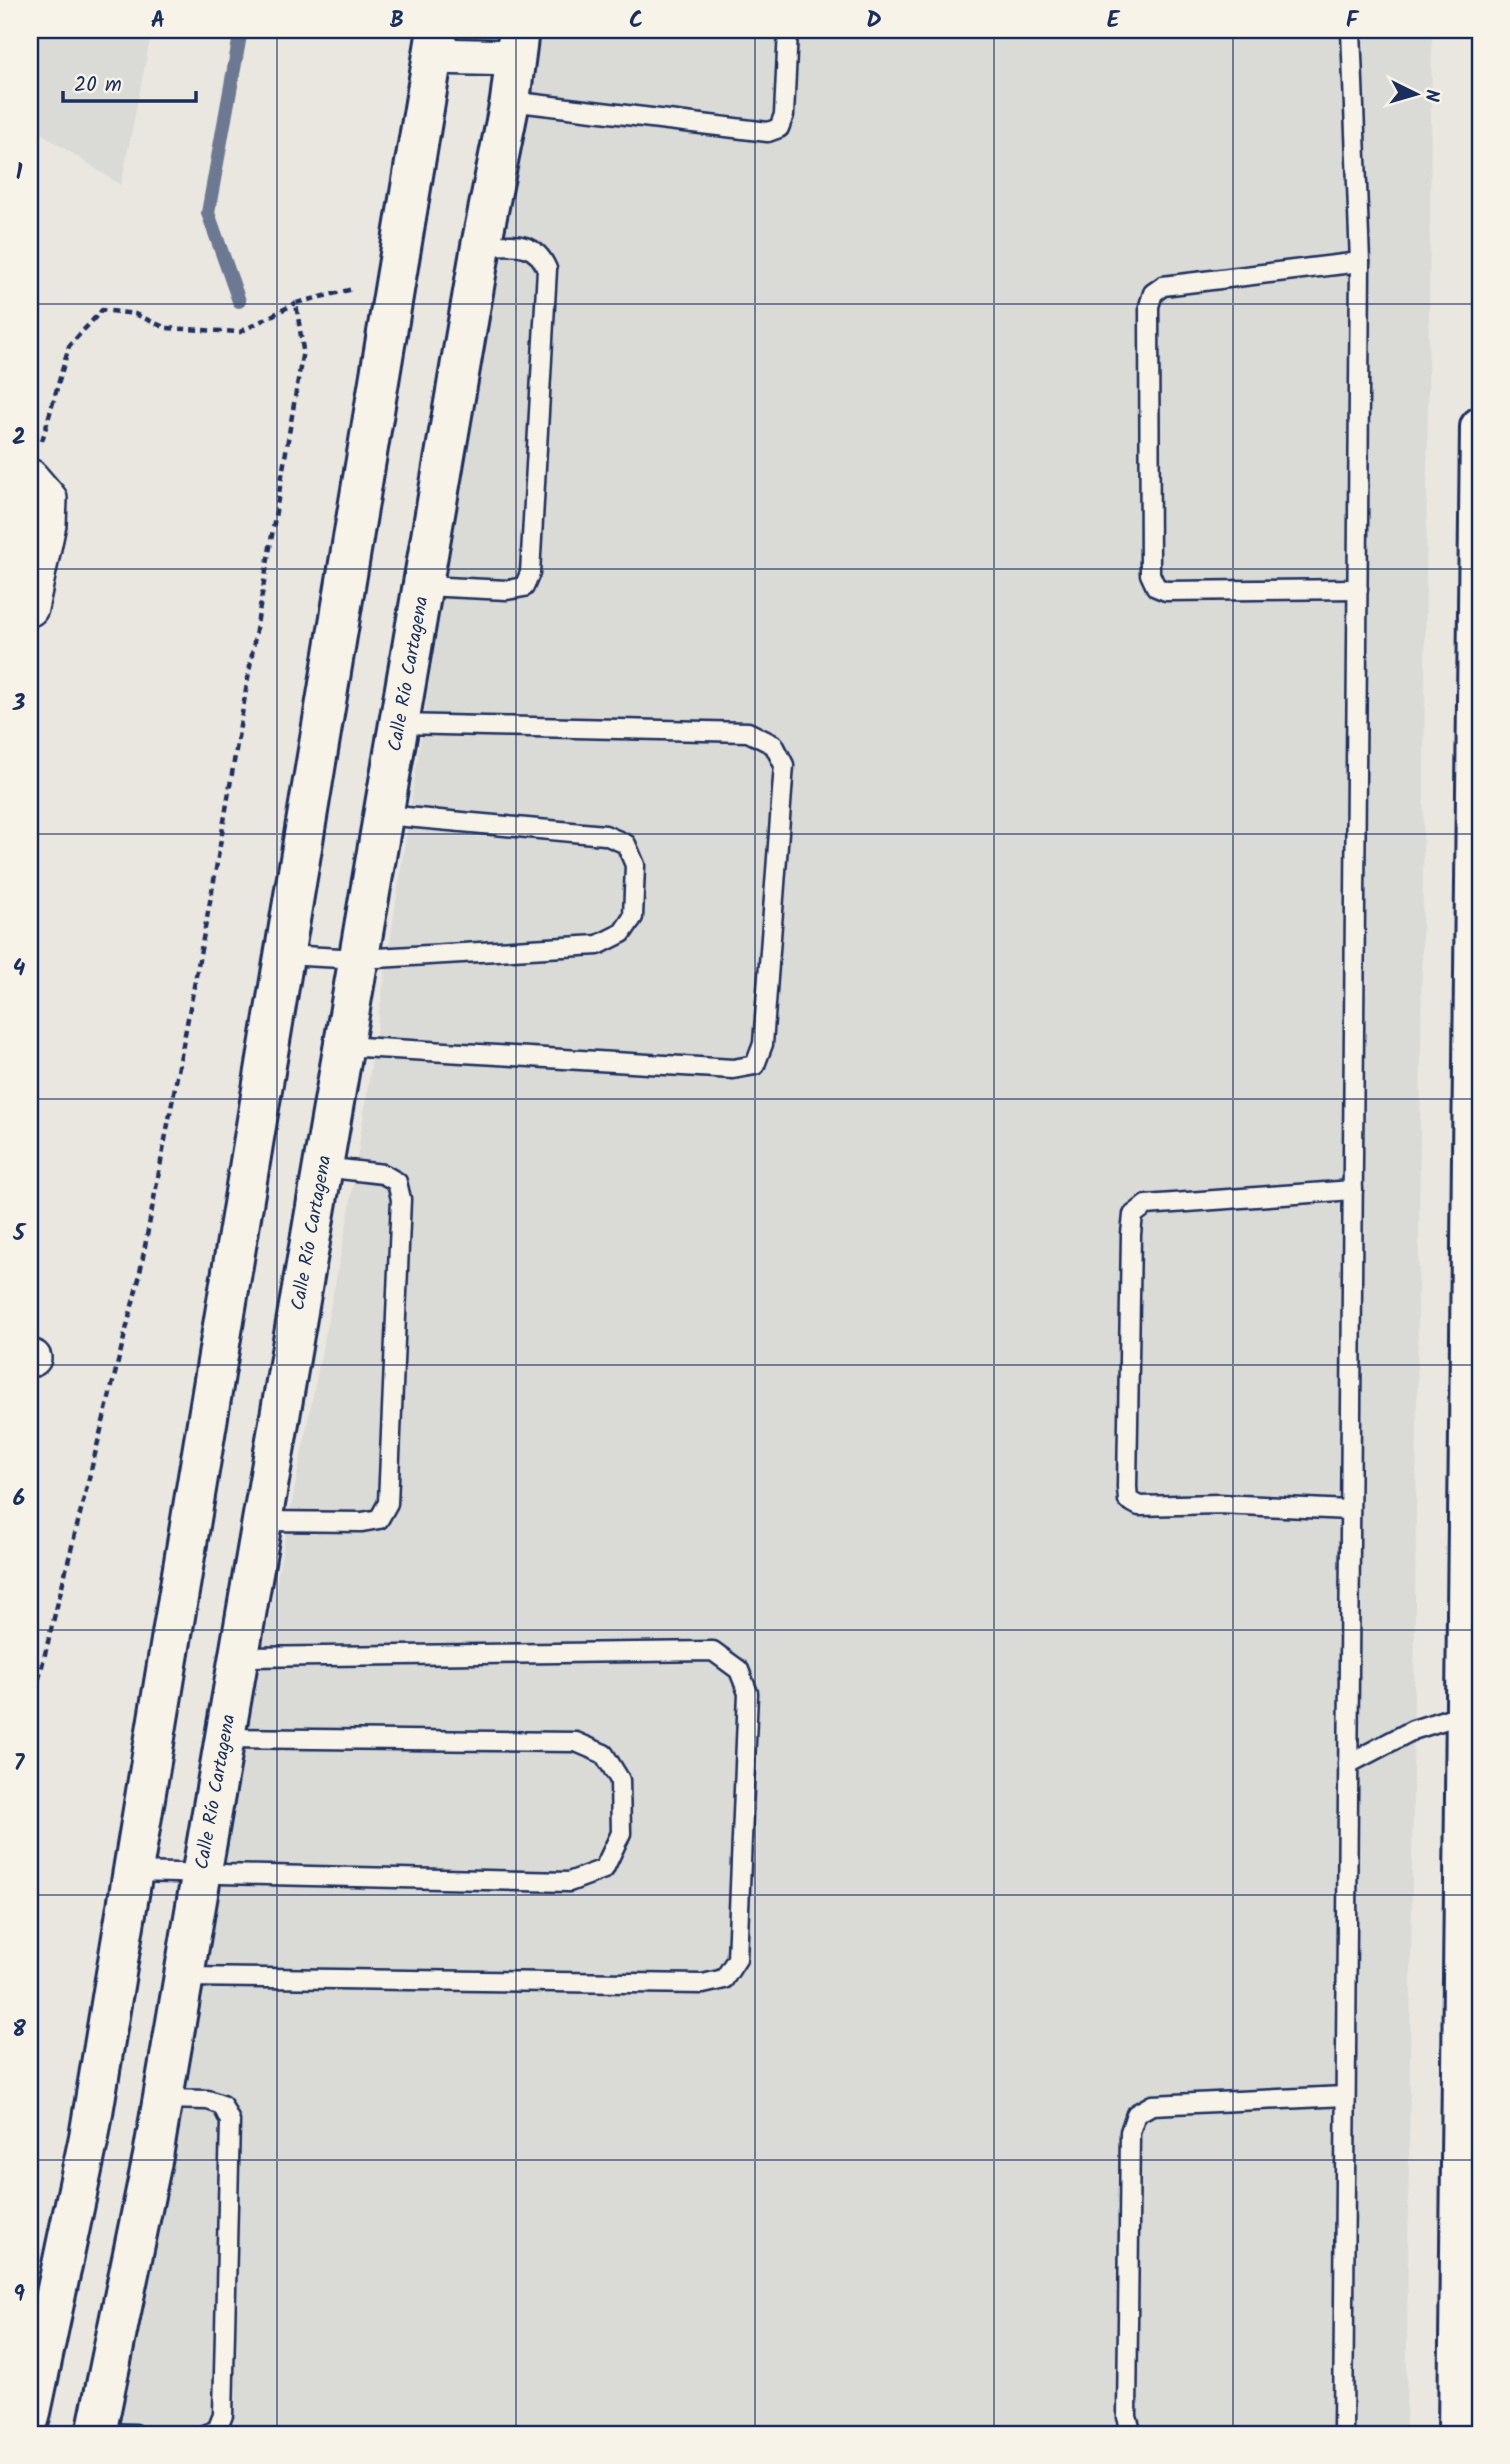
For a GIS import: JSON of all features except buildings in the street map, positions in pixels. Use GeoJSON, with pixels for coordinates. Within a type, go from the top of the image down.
{"type":"FeatureCollection","features":[{"type":"Feature","properties":{"kind":"main road"},"geometry":{"type":"LineString","coordinates":[[30,2417],[89,2137],[435,43]]}},
{"type":"Feature","properties":{"kind":"main road","name":"Calle Río Cartagena"},"geometry":{"type":"LineString","coordinates":[[97,2434],[151,2170],[481,246],[510,101],[517,44]]}},
{"type":"Feature","properties":{"kind":"main road"},"geometry":{"type":"LineString","coordinates":[[1458,2434],[1473,1712],[1480,427]]}},
{"type":"Feature","properties":{"kind":"street"},"geometry":{"type":"LineString","coordinates":[[435,43],[517,44]]}},
{"type":"Feature","properties":{"kind":"street"},"geometry":{"type":"LineString","coordinates":[[30,608],[48,524],[37,484]]}},
{"type":"Feature","properties":{"kind":"lane"},"geometry":{"type":"LineString","coordinates":[[510,101],[768,132],[779,128],[784,115],[788,30]]}},
{"type":"Feature","properties":{"kind":"lane"},"geometry":{"type":"LineString","coordinates":[[1343,2434],[1360,262],[1351,30]]}},
{"type":"Feature","properties":{"kind":"lane"},"geometry":{"type":"LineString","coordinates":[[424,586],[507,590],[524,587],[530,573],[547,269],[541,255],[528,246],[481,246]]}},
{"type":"Feature","properties":{"kind":"lane"},"geometry":{"type":"LineString","coordinates":[[1357,589],[1166,591],[1156,587],[1150,574],[1149,306],[1153,293],[1163,286],[1360,262]]}},
{"type":"Feature","properties":{"kind":"lane"},"geometry":{"type":"LineString","coordinates":[[344,1046],[733,1069],[755,1065],[763,1044],[784,765],[774,745],[748,733],[400,724]]}},
{"type":"Feature","properties":{"kind":"lane"},"geometry":{"type":"LineString","coordinates":[[284,955],[360,959],[598,944],[622,933],[633,917],[635,864],[626,844],[606,835],[384,815]]}},
{"type":"Feature","properties":{"kind":"lane"},"geometry":{"type":"LineString","coordinates":[[263,1521],[362,1522],[379,1519],[388,1503],[401,1199],[397,1182],[383,1174],[323,1167]]}},
{"type":"Feature","properties":{"kind":"lane"},"geometry":{"type":"LineString","coordinates":[[1349,1510],[1218,1504],[1139,1506],[1128,1500],[1127,1487],[1133,1215],[1146,1205],[1353,1190]]}},
{"type":"Feature","properties":{"kind":"lane"},"geometry":{"type":"LineString","coordinates":[[184,1977],[703,1983],[724,1979],[737,1959],[748,1693],[739,1670],[713,1651],[239,1657]]}},
{"type":"Feature","properties":{"kind":"lane"},"geometry":{"type":"LineString","coordinates":[[1348,1765],[1413,1730],[1473,1712]]}},
{"type":"Feature","properties":{"kind":"lane"},"geometry":{"type":"LineString","coordinates":[[132,1872],[569,1882],[604,1869],[621,1833],[620,1780],[604,1754],[576,1742],[225,1738]]}},
{"type":"Feature","properties":{"kind":"lane"},"geometry":{"type":"LineString","coordinates":[[1132,2434],[1127,2417],[1130,2132],[1136,2114],[1152,2105],[1345,2096]]}},
{"type":"Feature","properties":{"kind":"lane"},"geometry":{"type":"LineString","coordinates":[[163,2099],[208,2100],[222,2105],[229,2121],[223,2415],[216,2430],[206,2434]]}},
{"type":"Feature","properties":{"kind":"lane"},"geometry":{"type":"LineString","coordinates":[[97,2434],[135,2434]]}},
{"type":"Feature","properties":{"kind":"path"},"geometry":{"type":"LineString","coordinates":[[37,484],[69,346],[102,310],[135,314],[166,328],[240,332],[296,303],[397,279]]}},
{"type":"Feature","properties":{"kind":"path"},"geometry":{"type":"LineString","coordinates":[[30,1714],[139,1278],[213,888],[303,349],[296,303]]}},
{"type":"Feature","properties":{"kind":"shaded area"},"geometry":{"type":"Polygon","coordinates":[[[30,30],[152,30],[121,185],[30,126],[30,30]]]}},
{"type":"Feature","properties":{"kind":"shaded area"},"geometry":{"type":"Polygon","coordinates":[[[534,30],[1432,30],[1406,2434],[104,2434],[196,1990],[348,1218],[484,321],[534,30]]]}},
{"type":"Feature","properties":{"kind":"waterway"},"geometry":{"type":"LineString","coordinates":[[239,301],[208,213],[241,30]]}}]}
